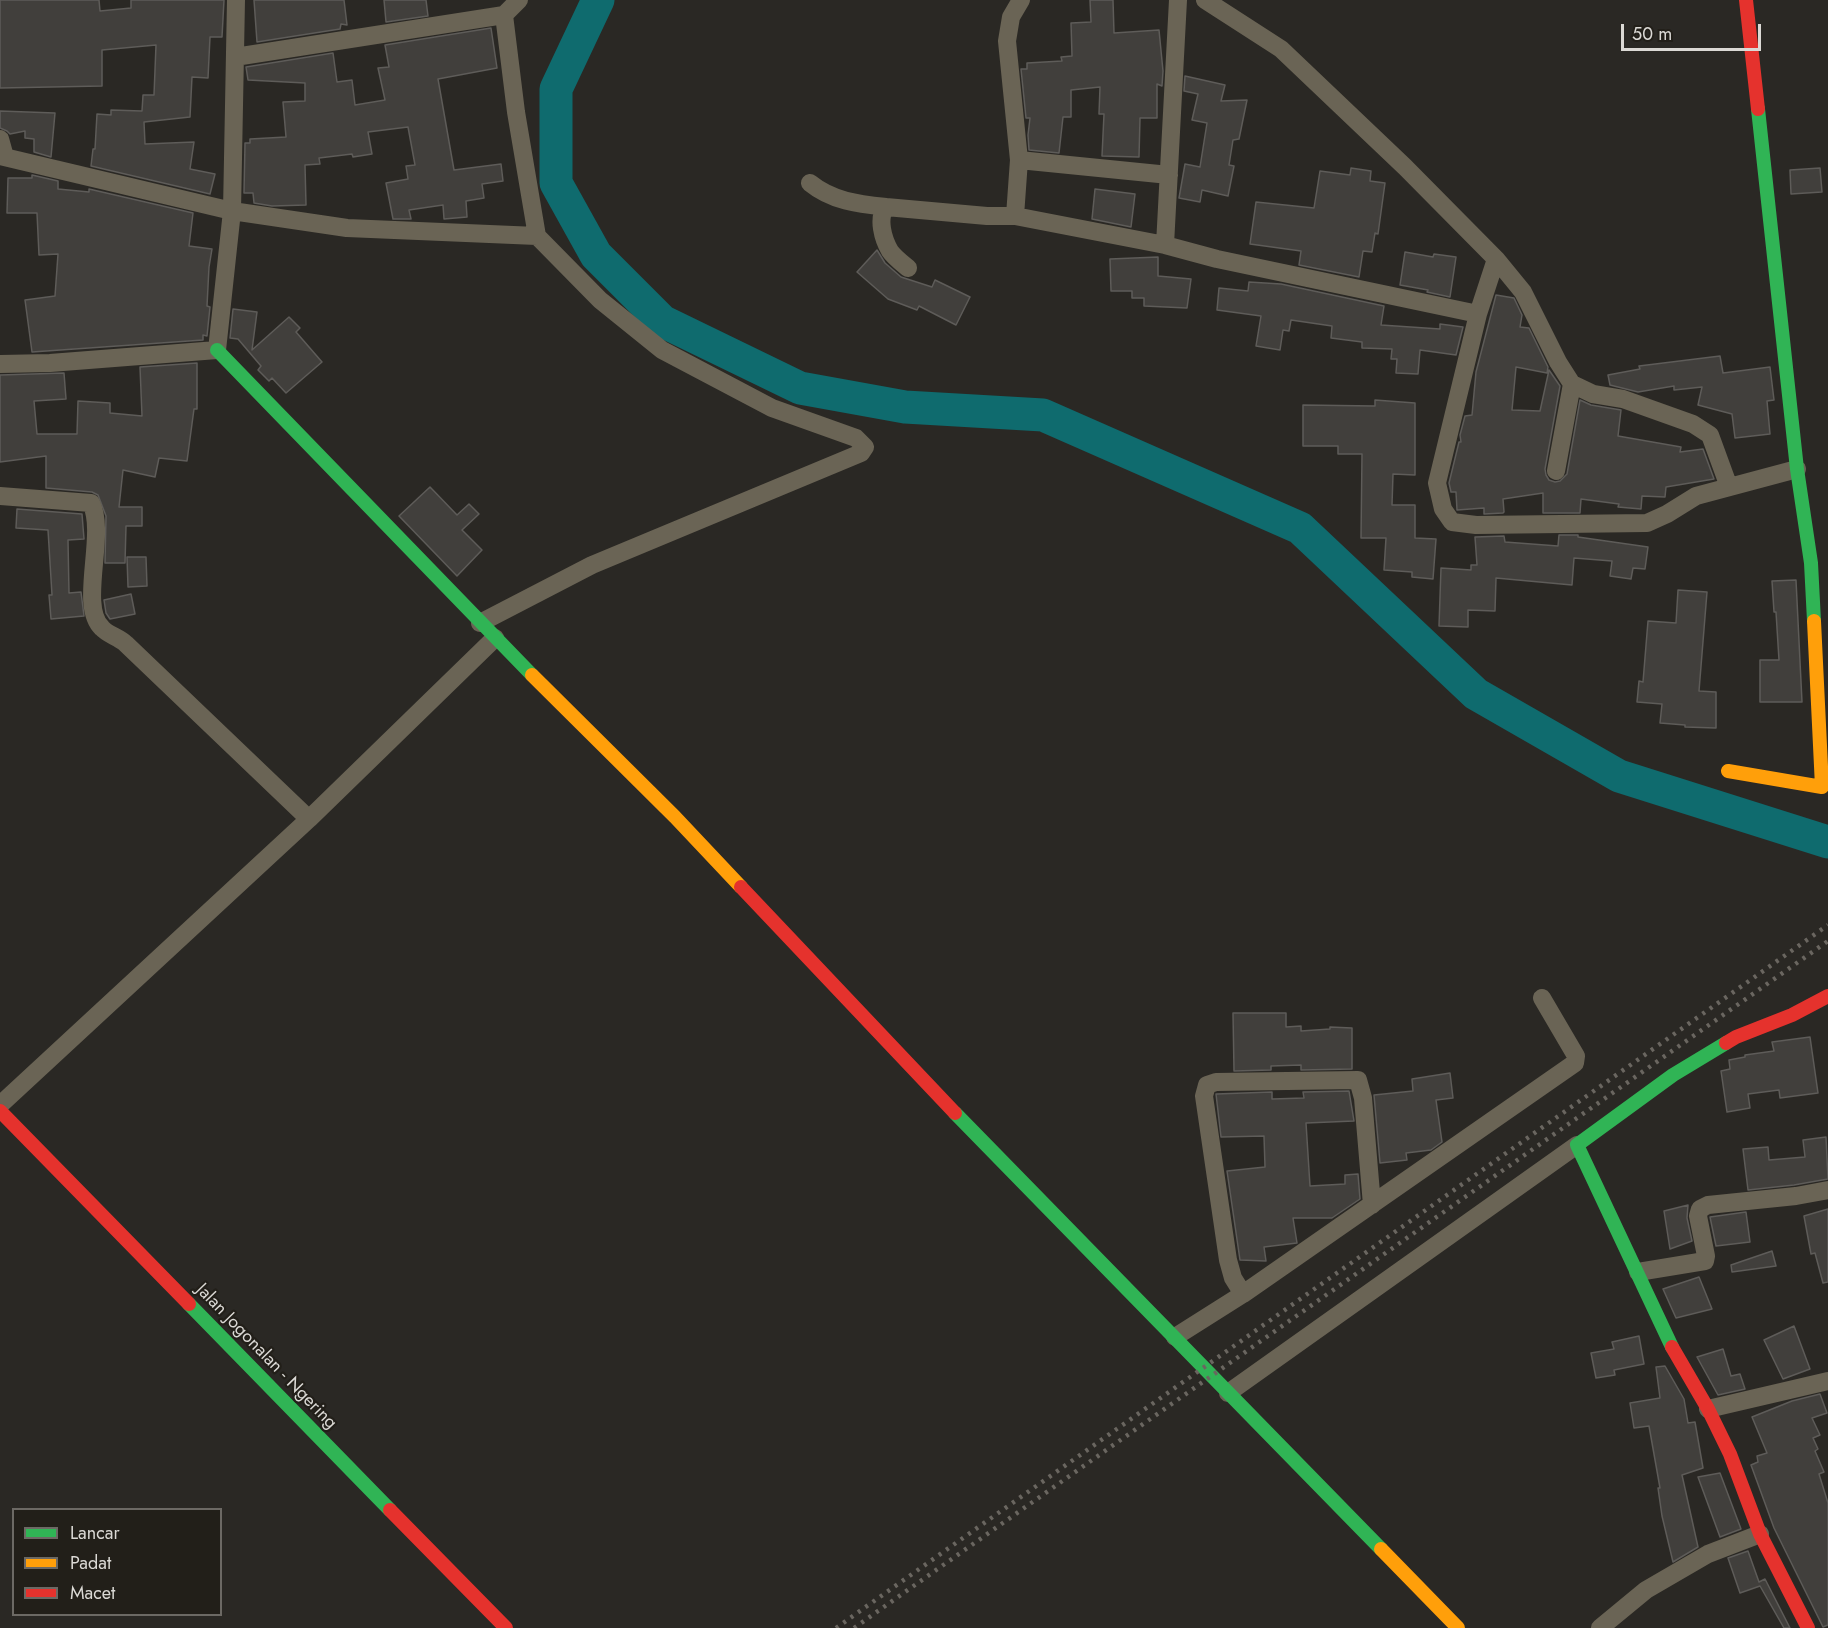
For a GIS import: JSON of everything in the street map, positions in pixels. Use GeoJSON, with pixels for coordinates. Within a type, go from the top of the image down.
{"type":"FeatureCollection","features":[{"type":"Feature","properties":{"kind":"street"},"geometry":{"type":"LineString","coordinates":[[217,351],[232,211],[236,0]]}},
{"type":"Feature","properties":{"kind":"street"},"geometry":{"type":"LineString","coordinates":[[235,57],[504,15],[519,0]]}},
{"type":"Feature","properties":{"kind":"street"},"geometry":{"type":"LineString","coordinates":[[1015,216],[1019,160],[1007,41],[1011,18],[1021,0]]}},
{"type":"Feature","properties":{"kind":"street"},"geometry":{"type":"LineString","coordinates":[[1165,245],[1178,0]]}},
{"type":"Feature","properties":{"kind":"street"},"geometry":{"type":"LineString","coordinates":[[1205,0],[1281,49],[1405,168],[1496,260],[1523,292],[1558,362],[1572,384],[1593,394],[1623,399],[1693,424],[1710,435],[1729,487]]}},
{"type":"Feature","properties":{"kind":"street"},"geometry":{"type":"LineString","coordinates":[[1728,771],[1825,788],[1820,563],[1797,469],[1746,0]]}},
{"type":"Feature","properties":{"kind":"street"},"geometry":{"type":"LineString","coordinates":[[480,622],[592,564],[861,453],[866,447],[856,438],[772,408],[662,350],[600,300],[537,236],[516,112],[504,15]]}},
{"type":"Feature","properties":{"kind":"street"},"geometry":{"type":"LineString","coordinates":[[0,139],[2,157],[232,211],[347,228],[537,236]]}},
{"type":"Feature","properties":{"kind":"street"},"geometry":{"type":"LineString","coordinates":[[1019,160],[1168,175]]}},
{"type":"Feature","properties":{"kind":"street"},"geometry":{"type":"LineString","coordinates":[[810,183],[823,195],[861,205],[987,216],[1015,216],[1165,245],[1216,259],[1478,314]]}},
{"type":"Feature","properties":{"kind":"street"},"geometry":{"type":"LineString","coordinates":[[886,207],[881,219],[884,237],[890,252],[908,268]]}},
{"type":"Feature","properties":{"kind":"street"},"geometry":{"type":"LineString","coordinates":[[1496,260],[1478,314],[1437,483],[1443,509],[1452,522],[1476,525],[1647,523],[1696,496],[1797,469]]}},
{"type":"Feature","properties":{"kind":"street"},"geometry":{"type":"LineString","coordinates":[[0,364],[50,363],[217,351],[495,638],[675,817],[935,1093],[1458,1628]]}},
{"type":"Feature","properties":{"kind":"street"},"geometry":{"type":"LineString","coordinates":[[1556,471],[1572,384]]}},
{"type":"Feature","properties":{"kind":"street"},"geometry":{"type":"LineString","coordinates":[[0,496],[91,503],[95,525],[95,573],[91,601],[93,616],[102,629],[126,644],[309,819]]}},
{"type":"Feature","properties":{"kind":"street"},"geometry":{"type":"LineString","coordinates":[[0,1105],[309,819],[495,638]]}},
{"type":"Feature","properties":{"kind":"street"},"geometry":{"type":"LineString","coordinates":[[1228,1393],[1673,1075],[1736,1037],[1792,1015],[1828,996]]}},
{"type":"Feature","properties":{"kind":"street"},"geometry":{"type":"LineString","coordinates":[[1175,1337],[1243,1294],[1575,1063],[1576,1056],[1542,998]]}},
{"type":"Feature","properties":{"kind":"street"},"geometry":{"type":"LineString","coordinates":[[1243,1294],[1233,1278],[1228,1260],[1204,1096],[1207,1085],[1215,1082],[1358,1080],[1363,1098],[1372,1205]]}},
{"type":"Feature","properties":{"kind":"street","name":"Jalan Jogonalan - Ngering"},"geometry":{"type":"LineString","coordinates":[[0,1111],[506,1628]]}},
{"type":"Feature","properties":{"kind":"street"},"geometry":{"type":"LineString","coordinates":[[1577,1145],[1673,1348],[1708,1409],[1730,1454],[1760,1534],[1808,1628]]}},
{"type":"Feature","properties":{"kind":"street"},"geometry":{"type":"LineString","coordinates":[[1638,1272],[1705,1261],[1698,1216],[1700,1209],[1708,1205],[1796,1196],[1828,1190]]}},
{"type":"Feature","properties":{"kind":"street"},"geometry":{"type":"LineString","coordinates":[[1708,1409],[1828,1382]]}},
{"type":"Feature","properties":{"kind":"street"},"geometry":{"type":"LineString","coordinates":[[1600,1628],[1646,1590],[1708,1554],[1760,1534]]}},
{"type":"Feature","properties":{"kind":"building"},"geometry":{"type":"Polygon","coordinates":[[[0,0],[99,0],[100,11],[131,8],[131,0],[224,0],[222,37],[210,37],[208,78],[192,77],[190,117],[144,122],[145,144],[194,142],[190,169],[215,174],[210,194],[91,166],[93,149],[95,149],[97,114],[111,115],[111,110],[142,111],[143,95],[154,95],[156,45],[102,50],[102,86],[0,88],[0,0]]]}},
{"type":"Feature","properties":{"kind":"building"},"geometry":{"type":"Polygon","coordinates":[[[254,0],[344,0],[347,25],[341,24],[340,29],[257,42],[254,0]]]}},
{"type":"Feature","properties":{"kind":"building"},"geometry":{"type":"Polygon","coordinates":[[[384,0],[426,0],[428,16],[386,22],[384,0]]]}},
{"type":"Feature","properties":{"kind":"building"},"geometry":{"type":"Polygon","coordinates":[[[1090,0],[1113,0],[1114,33],[1159,30],[1163,71],[1162,86],[1157,84],[1157,118],[1140,118],[1139,157],[1102,156],[1104,114],[1099,114],[1100,87],[1071,90],[1071,117],[1063,117],[1059,153],[1029,150],[1030,118],[1026,118],[1021,69],[1027,69],[1027,63],[1062,61],[1061,57],[1072,56],[1071,23],[1091,22],[1090,0]]]}},
{"type":"Feature","properties":{"kind":"building"},"geometry":{"type":"Polygon","coordinates":[[[491,28],[497,68],[438,79],[454,170],[501,164],[503,181],[482,184],[484,198],[466,201],[467,217],[444,219],[443,205],[409,210],[411,219],[393,219],[386,183],[408,179],[406,166],[415,165],[408,127],[368,132],[372,154],[319,158],[320,164],[305,165],[306,205],[272,206],[254,203],[253,193],[244,193],[245,143],[250,143],[250,139],[286,137],[283,102],[305,101],[305,83],[248,80],[246,67],[333,53],[337,82],[352,80],[355,105],[385,100],[378,68],[389,67],[385,45],[491,28]]]}},
{"type":"Feature","properties":{"kind":"building"},"geometry":{"type":"Polygon","coordinates":[[[1185,76],[1225,85],[1221,101],[1247,100],[1239,139],[1233,140],[1229,165],[1234,166],[1228,196],[1202,190],[1200,202],[1179,198],[1185,164],[1200,167],[1207,123],[1192,120],[1198,94],[1184,91],[1185,76]]]}},
{"type":"Feature","properties":{"kind":"building"},"geometry":{"type":"Polygon","coordinates":[[[0,111],[55,113],[51,157],[34,152],[34,139],[25,138],[25,131],[10,134],[0,128],[0,111]]]}},
{"type":"Feature","properties":{"kind":"building"},"geometry":{"type":"Polygon","coordinates":[[[1351,168],[1371,171],[1370,181],[1385,183],[1378,234],[1375,233],[1372,252],[1363,251],[1359,277],[1299,265],[1301,251],[1250,244],[1256,202],[1314,208],[1320,171],[1350,175],[1351,168]]]}},
{"type":"Feature","properties":{"kind":"building"},"geometry":{"type":"Polygon","coordinates":[[[1820,168],[1822,192],[1791,194],[1790,170],[1820,168]]]}},
{"type":"Feature","properties":{"kind":"building"},"geometry":{"type":"Polygon","coordinates":[[[32,175],[58,181],[58,189],[89,192],[89,189],[193,213],[189,246],[212,249],[209,267],[207,306],[210,307],[207,336],[203,335],[203,340],[32,352],[25,300],[55,296],[58,254],[39,255],[37,213],[7,213],[8,178],[32,178],[32,175]]]}},
{"type":"Feature","properties":{"kind":"building"},"geometry":{"type":"Polygon","coordinates":[[[1095,189],[1135,194],[1131,227],[1092,219],[1095,189]]]}},
{"type":"Feature","properties":{"kind":"building"},"geometry":{"type":"Polygon","coordinates":[[[877,250],[885,263],[901,277],[932,287],[935,280],[970,297],[956,325],[919,306],[917,310],[888,299],[857,272],[877,250]]]}},
{"type":"Feature","properties":{"kind":"building"},"geometry":{"type":"Polygon","coordinates":[[[1405,252],[1433,257],[1434,254],[1456,257],[1450,297],[1400,285],[1405,252]]]}},
{"type":"Feature","properties":{"kind":"building"},"geometry":{"type":"Polygon","coordinates":[[[1158,257],[1158,276],[1191,279],[1187,308],[1144,306],[1144,298],[1132,298],[1132,291],[1111,291],[1110,259],[1158,257]]]}},
{"type":"Feature","properties":{"kind":"building"},"geometry":{"type":"Polygon","coordinates":[[[1249,282],[1281,284],[1384,306],[1381,325],[1440,329],[1440,324],[1463,327],[1456,355],[1420,350],[1418,374],[1396,373],[1397,359],[1391,359],[1392,349],[1362,348],[1362,342],[1331,338],[1332,326],[1291,320],[1289,331],[1283,330],[1280,350],[1256,346],[1261,316],[1217,310],[1219,288],[1248,291],[1249,282]]]}},
{"type":"Feature","properties":{"kind":"building"},"geometry":{"type":"Polygon","coordinates":[[[1496,295],[1514,298],[1522,315],[1520,327],[1529,328],[1548,367],[1547,373],[1516,367],[1512,410],[1540,411],[1549,370],[1560,386],[1545,469],[1549,480],[1560,481],[1567,474],[1580,400],[1591,405],[1621,410],[1618,436],[1681,447],[1680,452],[1703,449],[1714,479],[1666,487],[1665,497],[1642,496],[1641,509],[1618,507],[1619,504],[1581,499],[1580,513],[1543,513],[1543,493],[1503,499],[1503,513],[1484,514],[1484,508],[1457,510],[1456,492],[1451,492],[1449,483],[1459,442],[1461,442],[1460,435],[1465,416],[1472,415],[1476,372],[1496,295]]]}},
{"type":"Feature","properties":{"kind":"building"},"geometry":{"type":"Polygon","coordinates":[[[233,309],[257,312],[252,350],[289,317],[300,328],[296,332],[322,362],[286,393],[272,378],[269,381],[258,370],[261,366],[238,339],[230,338],[233,309]]]}},
{"type":"Feature","properties":{"kind":"building"},"geometry":{"type":"Polygon","coordinates":[[[1720,356],[1723,373],[1770,367],[1774,400],[1767,401],[1770,434],[1735,438],[1732,414],[1698,405],[1702,387],[1674,390],[1674,386],[1638,392],[1610,385],[1608,375],[1640,369],[1639,366],[1720,356]]]}},
{"type":"Feature","properties":{"kind":"building"},"geometry":{"type":"Polygon","coordinates":[[[197,363],[197,409],[194,409],[187,461],[159,458],[155,477],[123,470],[119,507],[142,507],[142,526],[126,526],[125,563],[105,563],[106,516],[98,495],[92,492],[46,488],[46,456],[0,462],[0,375],[64,373],[66,399],[34,401],[37,434],[77,434],[78,401],[110,403],[110,413],[142,416],[140,367],[197,363]]]}},
{"type":"Feature","properties":{"kind":"building"},"geometry":{"type":"Polygon","coordinates":[[[1375,400],[1415,403],[1415,475],[1393,474],[1392,505],[1415,505],[1415,538],[1436,539],[1433,579],[1412,577],[1412,572],[1384,570],[1386,538],[1361,538],[1362,454],[1338,454],[1338,446],[1303,446],[1303,405],[1375,406],[1375,400]]]}},
{"type":"Feature","properties":{"kind":"building"},"geometry":{"type":"Polygon","coordinates":[[[430,487],[457,515],[469,504],[479,514],[462,530],[482,550],[457,576],[399,516],[430,487]]]}},
{"type":"Feature","properties":{"kind":"building"},"geometry":{"type":"Polygon","coordinates":[[[17,509],[82,514],[84,539],[68,540],[69,593],[81,592],[84,616],[51,619],[49,595],[52,595],[48,530],[16,528],[17,509]]]}},
{"type":"Feature","properties":{"kind":"building"},"geometry":{"type":"Polygon","coordinates":[[[1559,535],[1578,535],[1578,537],[1648,547],[1645,569],[1633,568],[1631,579],[1610,576],[1612,561],[1574,558],[1572,585],[1496,578],[1495,611],[1468,610],[1468,627],[1439,626],[1441,568],[1471,570],[1471,565],[1477,565],[1475,537],[1504,536],[1505,542],[1558,546],[1559,535]]]}},
{"type":"Feature","properties":{"kind":"building"},"geometry":{"type":"Polygon","coordinates":[[[127,557],[146,557],[147,586],[128,587],[127,557]]]}},
{"type":"Feature","properties":{"kind":"building"},"geometry":{"type":"Polygon","coordinates":[[[1796,580],[1802,702],[1760,702],[1760,660],[1779,660],[1772,581],[1796,580]]]}},
{"type":"Feature","properties":{"kind":"building"},"geometry":{"type":"Polygon","coordinates":[[[1678,590],[1707,592],[1699,691],[1716,692],[1716,728],[1660,723],[1662,704],[1637,702],[1639,681],[1643,682],[1648,621],[1676,623],[1678,590]]]}},
{"type":"Feature","properties":{"kind":"building"},"geometry":{"type":"Polygon","coordinates":[[[131,594],[135,614],[110,619],[106,613],[104,600],[131,594]]]}},
{"type":"Feature","properties":{"kind":"building"},"geometry":{"type":"Polygon","coordinates":[[[1233,1013],[1286,1013],[1286,1027],[1301,1026],[1301,1031],[1330,1029],[1330,1027],[1352,1028],[1352,1069],[1301,1070],[1301,1065],[1271,1066],[1271,1070],[1234,1071],[1233,1013]]]}},
{"type":"Feature","properties":{"kind":"building"},"geometry":{"type":"Polygon","coordinates":[[[1810,1037],[1818,1093],[1780,1098],[1779,1090],[1748,1094],[1750,1108],[1727,1112],[1721,1071],[1730,1069],[1729,1060],[1774,1051],[1772,1042],[1810,1037]]]}},
{"type":"Feature","properties":{"kind":"building"},"geometry":{"type":"Polygon","coordinates":[[[1450,1073],[1453,1098],[1436,1100],[1442,1142],[1431,1150],[1406,1153],[1407,1160],[1380,1163],[1374,1095],[1413,1091],[1412,1079],[1450,1073]]]}},
{"type":"Feature","properties":{"kind":"building"},"geometry":{"type":"Polygon","coordinates":[[[1349,1091],[1354,1121],[1306,1123],[1310,1186],[1345,1184],[1345,1175],[1358,1174],[1360,1199],[1332,1218],[1293,1218],[1297,1243],[1264,1247],[1266,1261],[1240,1260],[1227,1171],[1265,1167],[1264,1136],[1221,1137],[1216,1094],[1272,1092],[1272,1099],[1304,1098],[1303,1092],[1349,1091]]]}},
{"type":"Feature","properties":{"kind":"building"},"geometry":{"type":"Polygon","coordinates":[[[1826,1137],[1828,1179],[1748,1190],[1743,1149],[1768,1147],[1769,1160],[1805,1157],[1803,1140],[1826,1137]]]}},
{"type":"Feature","properties":{"kind":"building"},"geometry":{"type":"Polygon","coordinates":[[[1688,1205],[1687,1218],[1692,1241],[1670,1249],[1664,1211],[1688,1205]]]}},
{"type":"Feature","properties":{"kind":"building"},"geometry":{"type":"Polygon","coordinates":[[[1828,1209],[1828,1282],[1823,1283],[1815,1253],[1811,1254],[1804,1216],[1828,1209]]]}},
{"type":"Feature","properties":{"kind":"building"},"geometry":{"type":"Polygon","coordinates":[[[1746,1212],[1750,1242],[1716,1246],[1710,1217],[1746,1212]]]}},
{"type":"Feature","properties":{"kind":"building"},"geometry":{"type":"Polygon","coordinates":[[[1772,1251],[1776,1266],[1732,1272],[1731,1265],[1772,1251]]]}},
{"type":"Feature","properties":{"kind":"building"},"geometry":{"type":"Polygon","coordinates":[[[1699,1277],[1712,1309],[1676,1318],[1663,1289],[1699,1277]]]}},
{"type":"Feature","properties":{"kind":"building"},"geometry":{"type":"Polygon","coordinates":[[[1794,1326],[1810,1369],[1783,1379],[1764,1340],[1794,1326]]]}},
{"type":"Feature","properties":{"kind":"building"},"geometry":{"type":"Polygon","coordinates":[[[1639,1336],[1644,1364],[1614,1370],[1615,1375],[1596,1378],[1591,1353],[1614,1349],[1612,1342],[1639,1336]]]}},
{"type":"Feature","properties":{"kind":"building"},"geometry":{"type":"Polygon","coordinates":[[[1723,1349],[1731,1376],[1740,1374],[1745,1389],[1718,1395],[1697,1357],[1723,1349]]]}},
{"type":"Feature","properties":{"kind":"building"},"geometry":{"type":"Polygon","coordinates":[[[1665,1366],[1684,1399],[1688,1423],[1695,1422],[1703,1468],[1682,1475],[1698,1547],[1673,1562],[1662,1516],[1658,1488],[1660,1488],[1649,1426],[1634,1428],[1630,1403],[1660,1398],[1656,1367],[1665,1366]]]}},
{"type":"Feature","properties":{"kind":"building"},"geometry":{"type":"Polygon","coordinates":[[[1820,1394],[1827,1413],[1812,1418],[1820,1435],[1813,1438],[1818,1449],[1815,1451],[1824,1472],[1819,1474],[1828,1503],[1828,1625],[1823,1627],[1774,1528],[1751,1465],[1758,1462],[1757,1456],[1767,1453],[1752,1417],[1792,1401],[1820,1394]]]}},
{"type":"Feature","properties":{"kind":"building"},"geometry":{"type":"Polygon","coordinates":[[[1720,1473],[1741,1529],[1720,1537],[1698,1477],[1720,1473]]]}},
{"type":"Feature","properties":{"kind":"building"},"geometry":{"type":"Polygon","coordinates":[[[1748,1551],[1759,1582],[1765,1579],[1790,1628],[1784,1628],[1760,1586],[1740,1593],[1728,1558],[1748,1551]]]}},
{"type":"Feature","properties":{"kind":"waterway"},"geometry":{"type":"LineString","coordinates":[[598,0],[556,89],[556,183],[596,255],[662,321],[800,388],[905,407],[1043,415],[1300,528],[1476,694],[1619,776],[1828,842]]}},
{"type":"Feature","properties":{"kind":"railway"},"geometry":{"type":"LineString","coordinates":[[836,1628],[1828,925]]}},
{"type":"Feature","properties":{"kind":"railway"},"geometry":{"type":"LineString","coordinates":[[854,1628],[1828,941]]}},
{"type":"Feature","properties":{"kind":"traffic: fast"},"geometry":{"type":"LineString","coordinates":[[1758,109],[1797,469],[1811,563],[1814,621]]}},
{"type":"Feature","properties":{"kind":"traffic: fast"},"geometry":{"type":"LineString","coordinates":[[217,350],[532,675]]}},
{"type":"Feature","properties":{"kind":"traffic: fast"},"geometry":{"type":"LineString","coordinates":[[1672,1347],[1577,1145],[1673,1075],[1726,1043]]}},
{"type":"Feature","properties":{"kind":"traffic: fast"},"geometry":{"type":"LineString","coordinates":[[955,1113],[1381,1549]]}},
{"type":"Feature","properties":{"kind":"traffic: fast"},"geometry":{"type":"LineString","coordinates":[[189,1304],[390,1510]]}},
{"type":"Feature","properties":{"kind":"traffic: slow"},"geometry":{"type":"LineString","coordinates":[[1728,771],[1822,787],[1814,621]]}},
{"type":"Feature","properties":{"kind":"traffic: slow"},"geometry":{"type":"LineString","coordinates":[[532,675],[675,817],[741,887]]}},
{"type":"Feature","properties":{"kind":"traffic: slow"},"geometry":{"type":"LineString","coordinates":[[1381,1549],[1458,1628]]}},
{"type":"Feature","properties":{"kind":"traffic: jam"},"geometry":{"type":"LineString","coordinates":[[1746,0],[1758,109]]}},
{"type":"Feature","properties":{"kind":"traffic: jam"},"geometry":{"type":"LineString","coordinates":[[741,887],[955,1113]]}},
{"type":"Feature","properties":{"kind":"traffic: jam"},"geometry":{"type":"LineString","coordinates":[[1726,1043],[1792,1015],[1828,996]]}},
{"type":"Feature","properties":{"kind":"traffic: jam"},"geometry":{"type":"LineString","coordinates":[[0,1111],[189,1304]]}},
{"type":"Feature","properties":{"kind":"traffic: jam"},"geometry":{"type":"LineString","coordinates":[[1672,1347],[1708,1409],[1730,1454],[1760,1534],[1808,1628]]}},
{"type":"Feature","properties":{"kind":"traffic: jam"},"geometry":{"type":"LineString","coordinates":[[390,1510],[506,1628]]}}]}
